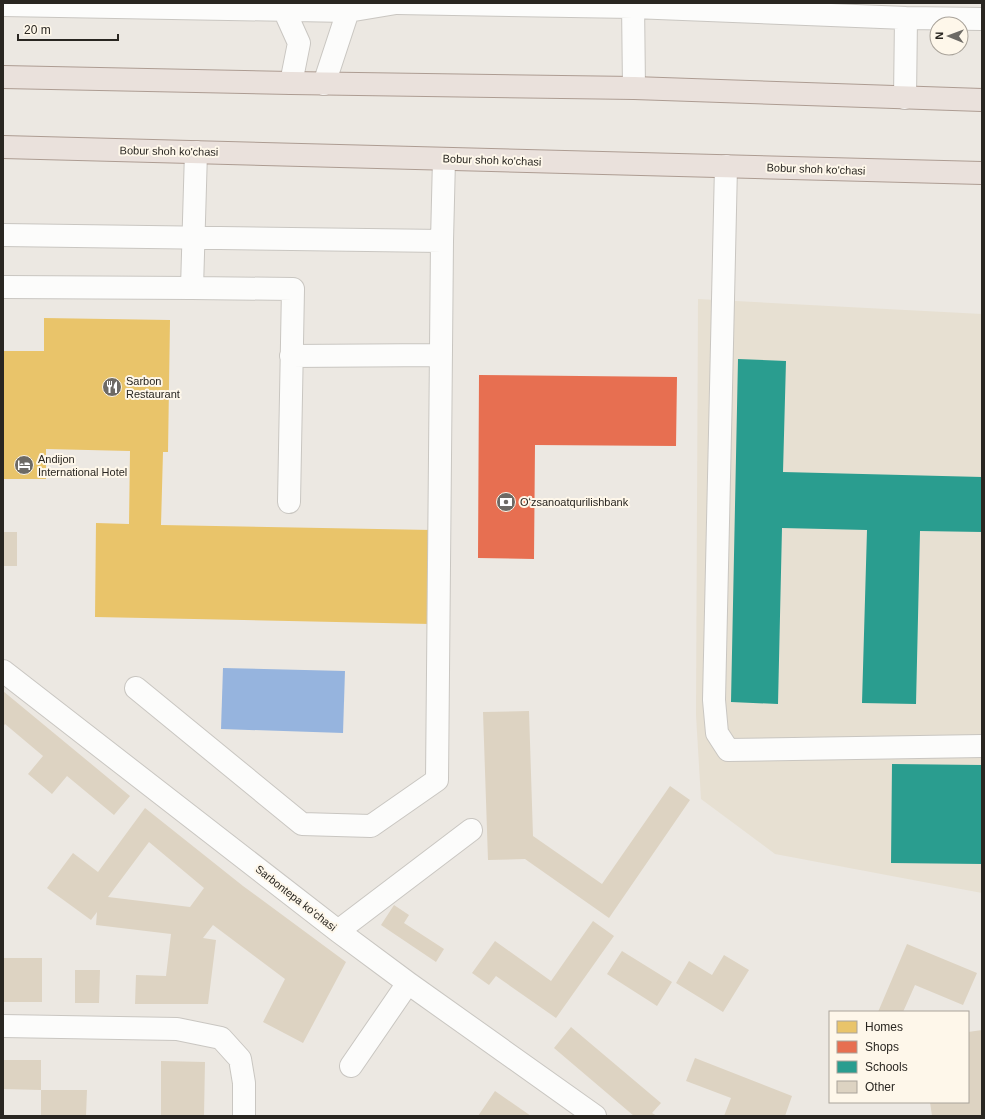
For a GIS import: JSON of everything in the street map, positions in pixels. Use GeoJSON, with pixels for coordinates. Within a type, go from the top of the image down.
{"type":"FeatureCollection","features":[{"type":"Feature","properties":{"kind":"main road"},"geometry":{"type":"LineString","coordinates":[[3,77],[324,84],[634,88],[982,100]]}},
{"type":"Feature","properties":{"kind":"main road","name":"Bobur shoh ko'chasi"},"geometry":{"type":"LineString","coordinates":[[3,147],[982,173]]}},
{"type":"Feature","properties":{"kind":"street"},"geometry":{"type":"LineString","coordinates":[[3,6],[350,7],[397,3],[633,5],[906,18],[982,19]]}},
{"type":"Feature","properties":{"kind":"street"},"geometry":{"type":"LineString","coordinates":[[633,5],[634,88]]}},
{"type":"Feature","properties":{"kind":"street"},"geometry":{"type":"LineString","coordinates":[[282,6],[299,43],[291,83]]}},
{"type":"Feature","properties":{"kind":"street"},"geometry":{"type":"LineString","coordinates":[[324,84],[350,7]]}},
{"type":"Feature","properties":{"kind":"street"},"geometry":{"type":"LineString","coordinates":[[905,98],[906,18]]}},
{"type":"Feature","properties":{"kind":"street"},"geometry":{"type":"LineString","coordinates":[[192,288],[196,152]]}},
{"type":"Feature","properties":{"kind":"street"},"geometry":{"type":"LineString","coordinates":[[136,688],[302,824],[371,826],[437,780],[444,159]]}},
{"type":"Feature","properties":{"kind":"street"},"geometry":{"type":"LineString","coordinates":[[726,166],[714,700],[717,733],[728,750],[982,746]]}},
{"type":"Feature","properties":{"kind":"street"},"geometry":{"type":"LineString","coordinates":[[3,234],[442,241]]}},
{"type":"Feature","properties":{"kind":"street"},"geometry":{"type":"LineString","coordinates":[[3,287],[293,290],[289,502]]}},
{"type":"Feature","properties":{"kind":"street"},"geometry":{"type":"LineString","coordinates":[[292,356],[441,355]]}},
{"type":"Feature","properties":{"kind":"street","name":"Sarbontepa ko'chasi"},"geometry":{"type":"LineString","coordinates":[[3,671],[338,932],[595,1116]]}},
{"type":"Feature","properties":{"kind":"street"},"geometry":{"type":"LineString","coordinates":[[338,932],[471,830]]}},
{"type":"Feature","properties":{"kind":"street"},"geometry":{"type":"LineString","coordinates":[[351,1066],[408,983]]}},
{"type":"Feature","properties":{"kind":"street"},"geometry":{"type":"LineString","coordinates":[[3,1026],[177,1029],[221,1038],[240,1058],[244,1084],[244,1116]]}},
{"type":"Feature","properties":{"kind":"shaded area"},"geometry":{"type":"Polygon","coordinates":[[[698,299],[982,314],[982,893],[775,854],[701,799],[696,715],[698,299]]]}},
{"type":"Feature","properties":{"kind":"water"},"geometry":{"type":"Polygon","coordinates":[[[223,668],[345,671],[343,733],[221,729],[223,668]]]}},
{"type":"Feature","properties":{"kind":"building: Homes","name":"Andijon International Hotel"},"geometry":{"type":"Polygon","coordinates":[[[44,318],[170,320],[168,452],[163,452],[161,525],[432,530],[430,624],[95,617],[96,523],[129,524],[130,451],[46,449],[46,479],[3,479],[3,351],[44,351],[44,318]]]}},
{"type":"Feature","properties":{"kind":"building: Shops","name":"Oʻzsanoatqurilishbank"},"geometry":{"type":"Polygon","coordinates":[[[479,375],[677,377],[676,446],[535,445],[534,559],[478,558],[479,375]]]}},
{"type":"Feature","properties":{"kind":"building: Schools"},"geometry":{"type":"Polygon","coordinates":[[[738,359],[786,361],[783,472],[982,477],[982,532],[920,531],[916,704],[862,703],[867,530],[782,528],[778,704],[731,702],[738,359]]]}},
{"type":"Feature","properties":{"kind":"building: Schools"},"geometry":{"type":"Polygon","coordinates":[[[892,764],[982,765],[982,864],[891,863],[892,764]]]}},
{"type":"Feature","properties":{"kind":"building: Other"},"geometry":{"type":"Polygon","coordinates":[[[3,532],[17,532],[17,566],[3,566],[3,532]]]}},
{"type":"Feature","properties":{"kind":"building: Other"},"geometry":{"type":"Polygon","coordinates":[[[3,691],[130,796],[114,815],[67,776],[52,794],[28,774],[43,756],[5,724],[3,727],[3,691]]]}},
{"type":"Feature","properties":{"kind":"building: Other"},"geometry":{"type":"Polygon","coordinates":[[[529,711],[533,836],[602,884],[670,786],[690,800],[609,918],[525,859],[488,860],[483,712],[529,711]]]}},
{"type":"Feature","properties":{"kind":"building: Other"},"geometry":{"type":"Polygon","coordinates":[[[145,808],[243,886],[346,962],[303,1043],[263,1022],[285,979],[213,925],[203,938],[216,940],[208,1004],[135,1004],[136,975],[166,976],[171,934],[96,925],[97,912],[91,920],[47,888],[73,853],[98,872],[145,808]],[[149,842],[108,897],[190,907],[204,888],[149,842]]]}},
{"type":"Feature","properties":{"kind":"building: Other"},"geometry":{"type":"Polygon","coordinates":[[[394,905],[409,915],[404,923],[444,949],[436,962],[381,925],[394,905]]]}},
{"type":"Feature","properties":{"kind":"building: Other"},"geometry":{"type":"Polygon","coordinates":[[[593,921],[614,936],[556,1018],[496,976],[489,985],[472,973],[495,941],[551,981],[593,921]]]}},
{"type":"Feature","properties":{"kind":"building: Other"},"geometry":{"type":"Polygon","coordinates":[[[907,944],[977,973],[963,1005],[915,985],[903,1011],[878,1011],[907,944]]]}},
{"type":"Feature","properties":{"kind":"building: Other"},"geometry":{"type":"Polygon","coordinates":[[[622,951],[672,982],[657,1006],[607,974],[622,951]]]}},
{"type":"Feature","properties":{"kind":"building: Other"},"geometry":{"type":"Polygon","coordinates":[[[724,955],[749,970],[723,1012],[676,983],[689,961],[712,975],[724,955]]]}},
{"type":"Feature","properties":{"kind":"building: Other"},"geometry":{"type":"Polygon","coordinates":[[[3,958],[42,958],[42,1002],[3,1002],[3,958]]]}},
{"type":"Feature","properties":{"kind":"building: Other"},"geometry":{"type":"Polygon","coordinates":[[[75,970],[100,970],[99,1003],[75,1003],[75,970]]]}},
{"type":"Feature","properties":{"kind":"building: Other"},"geometry":{"type":"Polygon","coordinates":[[[571,1027],[661,1103],[652,1113],[657,1116],[634,1116],[554,1048],[571,1027]]]}},
{"type":"Feature","properties":{"kind":"building: Other"},"geometry":{"type":"Polygon","coordinates":[[[982,1030],[982,1116],[932,1116],[930,1103],[969,1103],[969,1032],[982,1030]]]}},
{"type":"Feature","properties":{"kind":"building: Other"},"geometry":{"type":"Polygon","coordinates":[[[695,1058],[792,1096],[785,1116],[724,1116],[731,1098],[686,1081],[695,1058]]]}},
{"type":"Feature","properties":{"kind":"building: Other"},"geometry":{"type":"Polygon","coordinates":[[[3,1060],[41,1060],[41,1090],[3,1089],[3,1060]]]}},
{"type":"Feature","properties":{"kind":"building: Other"},"geometry":{"type":"Polygon","coordinates":[[[161,1061],[205,1062],[204,1116],[161,1116],[161,1061]]]}},
{"type":"Feature","properties":{"kind":"building: Other"},"geometry":{"type":"Polygon","coordinates":[[[41,1090],[87,1090],[86,1116],[41,1116],[41,1090]]]}},
{"type":"Feature","properties":{"kind":"building: Other"},"geometry":{"type":"Polygon","coordinates":[[[495,1091],[531,1116],[478,1116],[495,1091]]]}},
{"type":"Feature","properties":{"kind":"place","name":"Sarbon Restaurant"},"geometry":{"type":"Point","coordinates":[112,387]}},
{"type":"Feature","properties":{"kind":"place","name":"Andijon International Hotel"},"geometry":{"type":"Point","coordinates":[24,465]}},
{"type":"Feature","properties":{"kind":"place","name":"Oʻzsanoatqurilishbank"},"geometry":{"type":"Point","coordinates":[506,502]}}]}
